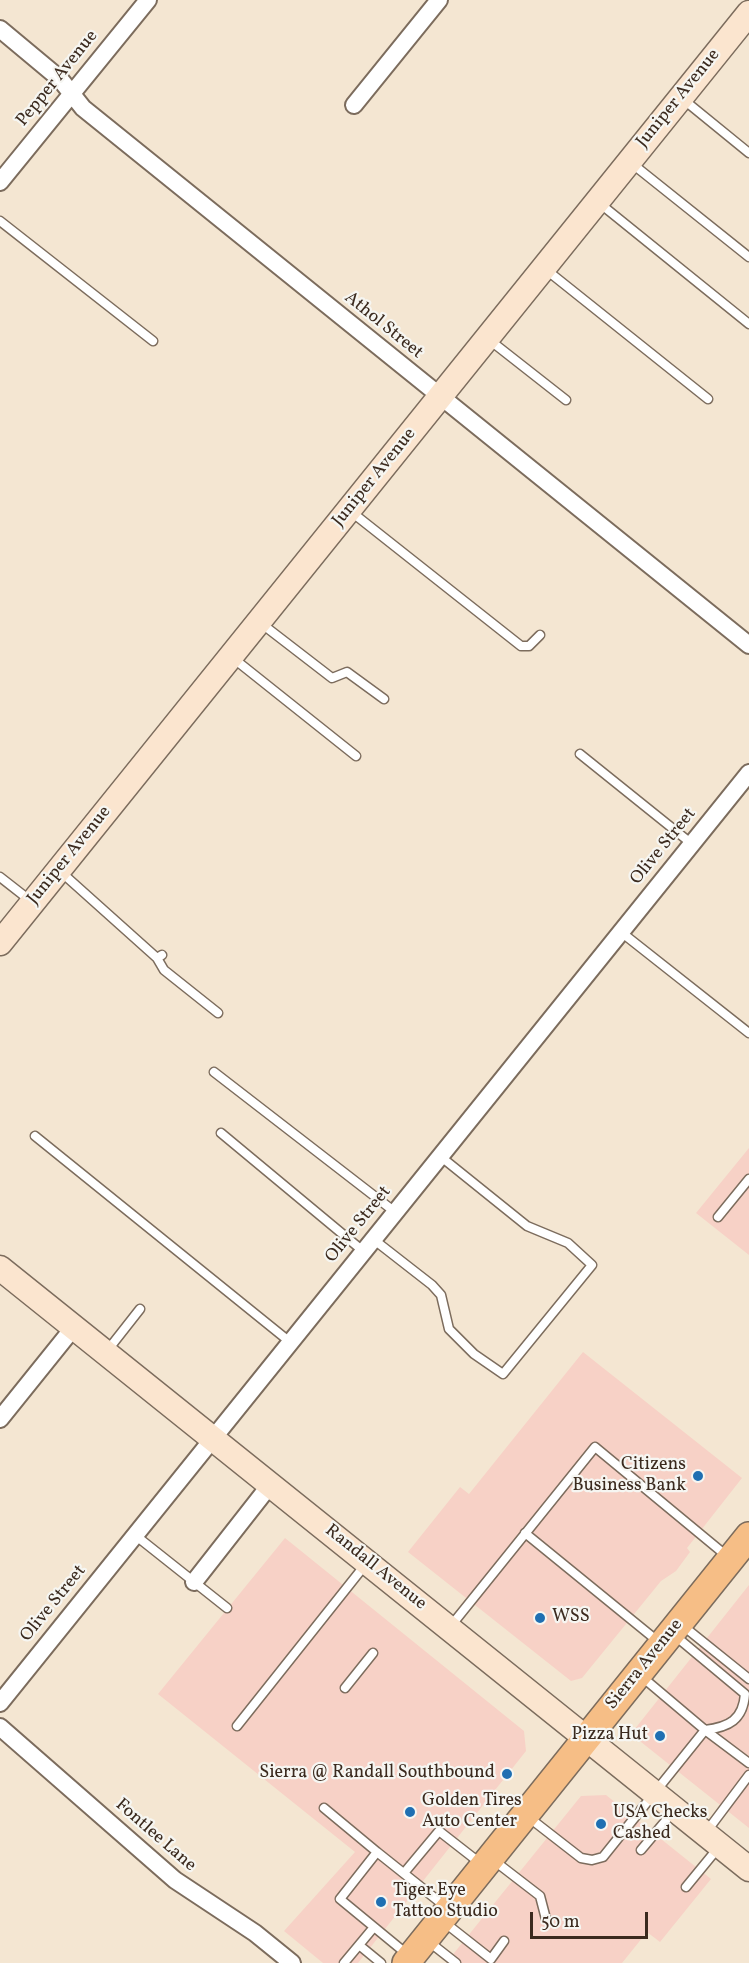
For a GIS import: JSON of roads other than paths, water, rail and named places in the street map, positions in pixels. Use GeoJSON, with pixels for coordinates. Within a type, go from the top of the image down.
{"type":"FeatureCollection","features":[{"type":"Feature","properties":{"kind":"main road","name":"Sierra Avenue"},"geometry":{"type":"LineString","coordinates":[[426,1938],[749,1536]]}},
{"type":"Feature","properties":{"kind":"street","name":"Pepper Avenue"},"geometry":{"type":"LineString","coordinates":[[0,183],[148,0]]}},
{"type":"Feature","properties":{"kind":"street"},"geometry":{"type":"LineString","coordinates":[[354,105],[439,0]]}},
{"type":"Feature","properties":{"kind":"street","name":"Juniper Avenue"},"geometry":{"type":"LineString","coordinates":[[0,943],[749,13]]}},
{"type":"Feature","properties":{"kind":"street","name":"Athol Street"},"geometry":{"type":"LineString","coordinates":[[0,29],[60,79],[83,108],[749,645]]}},
{"type":"Feature","properties":{"kind":"street","name":"Olive Street"},"geometry":{"type":"LineString","coordinates":[[0,1704],[749,773]]}},
{"type":"Feature","properties":{"kind":"street","name":"Randall Avenue"},"geometry":{"type":"LineString","coordinates":[[0,1268],[749,1869]]}},
{"type":"Feature","properties":{"kind":"street"},"geometry":{"type":"LineString","coordinates":[[0,1419],[74,1327]]}},
{"type":"Feature","properties":{"kind":"street"},"geometry":{"type":"LineString","coordinates":[[194,1582],[270,1485]]}},
{"type":"Feature","properties":{"kind":"street","name":"Fontlee Lane"},"geometry":{"type":"LineString","coordinates":[[0,1727],[162,1869],[190,1891],[255,1933],[292,1963]]}},
{"type":"Feature","properties":{"kind":"lane"},"geometry":{"type":"LineString","coordinates":[[681,97],[749,153]]}},
{"type":"Feature","properties":{"kind":"lane"},"geometry":{"type":"LineString","coordinates":[[629,162],[749,257]]}},
{"type":"Feature","properties":{"kind":"lane"},"geometry":{"type":"LineString","coordinates":[[597,201],[749,324]]}},
{"type":"Feature","properties":{"kind":"lane"},"geometry":{"type":"LineString","coordinates":[[0,221],[153,341]]}},
{"type":"Feature","properties":{"kind":"lane"},"geometry":{"type":"LineString","coordinates":[[544,267],[708,399]]}},
{"type":"Feature","properties":{"kind":"lane"},"geometry":{"type":"LineString","coordinates":[[487,338],[566,400]]}},
{"type":"Feature","properties":{"kind":"lane"},"geometry":{"type":"LineString","coordinates":[[349,510],[521,646],[529,646],[540,635]]}},
{"type":"Feature","properties":{"kind":"lane"},"geometry":{"type":"LineString","coordinates":[[259,621],[332,678],[347,672],[384,699]]}},
{"type":"Feature","properties":{"kind":"lane"},"geometry":{"type":"LineString","coordinates":[[231,656],[356,756]]}},
{"type":"Feature","properties":{"kind":"lane"},"geometry":{"type":"LineString","coordinates":[[580,754],[692,844]]}},
{"type":"Feature","properties":{"kind":"lane"},"geometry":{"type":"LineString","coordinates":[[59,870],[160,957],[164,970],[218,1013]]}},
{"type":"Feature","properties":{"kind":"lane"},"geometry":{"type":"LineString","coordinates":[[0,877],[32,903]]}},
{"type":"Feature","properties":{"kind":"lane"},"geometry":{"type":"LineString","coordinates":[[621,932],[749,1033]]}},
{"type":"Feature","properties":{"kind":"lane"},"geometry":{"type":"LineString","coordinates":[[214,1072],[395,1212]]}},
{"type":"Feature","properties":{"kind":"lane"},"geometry":{"type":"LineString","coordinates":[[221,1133],[368,1245],[432,1285],[441,1295],[448,1329],[474,1354],[503,1374],[592,1265],[567,1243],[527,1226],[440,1156]]}},
{"type":"Feature","properties":{"kind":"lane"},"geometry":{"type":"LineString","coordinates":[[35,1136],[290,1342]]}},
{"type":"Feature","properties":{"kind":"lane"},"geometry":{"type":"LineString","coordinates":[[718,1217],[749,1179]]}},
{"type":"Feature","properties":{"kind":"lane"},"geometry":{"type":"LineString","coordinates":[[105,1353],[140,1309]]}},
{"type":"Feature","properties":{"kind":"lane"},"geometry":{"type":"LineString","coordinates":[[449,1628],[595,1447],[730,1559]]}},
{"type":"Feature","properties":{"kind":"lane"},"geometry":{"type":"LineString","coordinates":[[525,1533],[671,1633],[749,1679]]}},
{"type":"Feature","properties":{"kind":"lane"},"geometry":{"type":"LineString","coordinates":[[135,1535],[227,1608]]}},
{"type":"Feature","properties":{"kind":"lane"},"geometry":{"type":"LineString","coordinates":[[237,1726],[367,1563]]}},
{"type":"Feature","properties":{"kind":"lane"},"geometry":{"type":"LineString","coordinates":[[525,1815],[580,1858],[592,1860],[603,1857],[705,1730],[724,1728],[737,1719],[744,1706],[745,1694],[671,1633]]}},
{"type":"Feature","properties":{"kind":"lane"},"geometry":{"type":"LineString","coordinates":[[345,1688],[373,1653]]}},
{"type":"Feature","properties":{"kind":"lane"},"geometry":{"type":"LineString","coordinates":[[638,1674],[749,1763]]}},
{"type":"Feature","properties":{"kind":"lane"},"geometry":{"type":"LineString","coordinates":[[686,1887],[749,1775]]}},
{"type":"Feature","properties":{"kind":"lane"},"geometry":{"type":"LineString","coordinates":[[324,1808],[404,1873],[426,1938],[456,1963]]}},
{"type":"Feature","properties":{"kind":"lane"},"geometry":{"type":"LineString","coordinates":[[641,1850],[675,1809]]}},
{"type":"Feature","properties":{"kind":"lane"},"geometry":{"type":"LineString","coordinates":[[404,1873],[439,1831],[540,1896],[546,1919]]}},
{"type":"Feature","properties":{"kind":"lane"},"geometry":{"type":"LineString","coordinates":[[377,1852],[340,1899],[374,1927],[426,1938],[491,1959],[504,1941]]}},
{"type":"Feature","properties":{"kind":"lane"},"geometry":{"type":"LineString","coordinates":[[344,1963],[374,1927]]}},
{"type":"Feature","properties":{"kind":"lane"},"geometry":{"type":"LineString","coordinates":[[359,1945],[381,1963]]}},
{"type":"Feature","properties":{"kind":"place","name":"Citizens Business Bank"},"geometry":{"type":"Point","coordinates":[698,1476]}},
{"type":"Feature","properties":{"kind":"place","name":"WSS"},"geometry":{"type":"Point","coordinates":[540,1618]}},
{"type":"Feature","properties":{"kind":"place","name":"Pizza Hut"},"geometry":{"type":"Point","coordinates":[660,1736]}},
{"type":"Feature","properties":{"kind":"place","name":"Sierra @ Randall Southbound"},"geometry":{"type":"Point","coordinates":[507,1774]}},
{"type":"Feature","properties":{"kind":"place","name":"Golden Tires Auto Center"},"geometry":{"type":"Point","coordinates":[410,1812]}},
{"type":"Feature","properties":{"kind":"place","name":"USA Checks Cashed"},"geometry":{"type":"Point","coordinates":[601,1824]}},
{"type":"Feature","properties":{"kind":"place","name":"Tiger Eye Tattoo Studio"},"geometry":{"type":"Point","coordinates":[381,1902]}}]}
